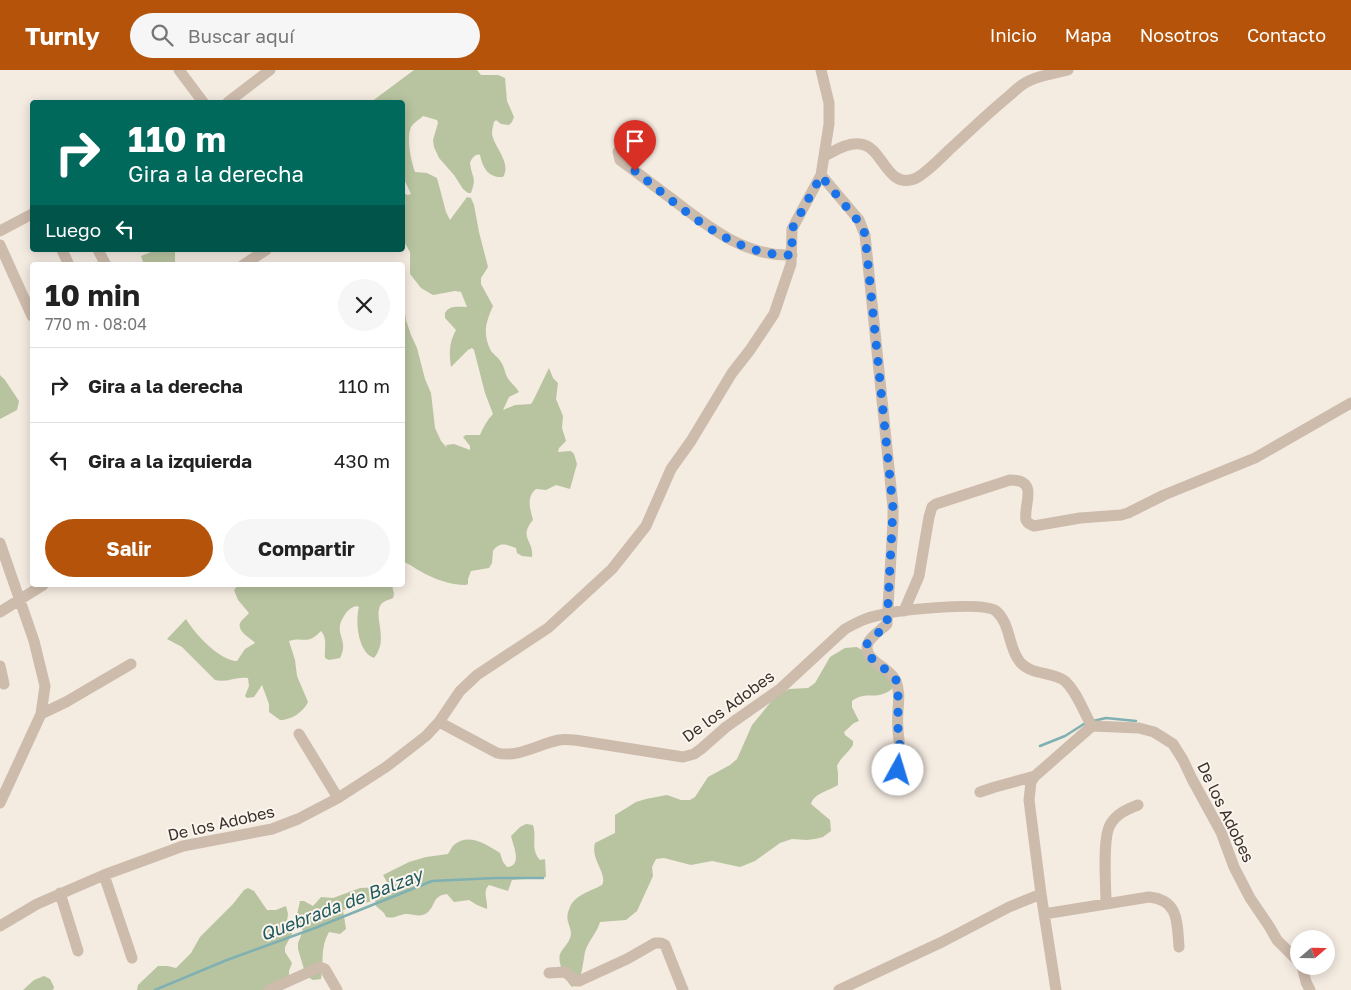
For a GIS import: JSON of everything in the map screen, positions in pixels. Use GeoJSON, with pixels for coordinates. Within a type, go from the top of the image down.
{"type":"FeatureCollection","features":[{"type":"Feature","properties":{"kind":"street"},"geometry":{"type":"LineString","coordinates":[[179,70],[202,100]]}},
{"type":"Feature","properties":{"kind":"street"},"geometry":{"type":"LineString","coordinates":[[231,100],[270,70]]}},
{"type":"Feature","properties":{"kind":"street"},"geometry":{"type":"LineString","coordinates":[[439,722],[460,692],[477,674],[548,628],[612,569],[646,526],[671,469],[691,441],[732,373],[774,314],[791,264],[792,229],[821,176],[829,124],[829,103],[821,70]]}},
{"type":"Feature","properties":{"kind":"street"},"geometry":{"type":"LineString","coordinates":[[824,156],[842,147],[860,144],[872,148],[895,177],[903,180],[914,179],[935,164],[994,108],[1024,84],[1031,80],[1068,70]]}},
{"type":"Feature","properties":{"kind":"street"},"geometry":{"type":"LineString","coordinates":[[628,134],[618,152],[620,160],[694,216],[716,232],[740,245],[768,253],[792,255]]}},
{"type":"Feature","properties":{"kind":"street"},"geometry":{"type":"LineString","coordinates":[[821,176],[859,220],[865,235],[893,508],[887,624],[867,644],[867,649],[870,657],[896,680],[900,753],[898,770],[893,776]]}},
{"type":"Feature","properties":{"kind":"street"},"geometry":{"type":"LineString","coordinates":[[0,230],[30,215]]}},
{"type":"Feature","properties":{"kind":"street"},"geometry":{"type":"LineString","coordinates":[[0,246],[30,312]]}},
{"type":"Feature","properties":{"kind":"street"},"geometry":{"type":"LineString","coordinates":[[248,262],[263,252]]}},
{"type":"Feature","properties":{"kind":"street"},"geometry":{"type":"LineString","coordinates":[[904,611],[919,576],[929,517],[932,507],[936,504],[1010,480],[1017,480],[1028,489],[1029,497],[1026,516],[1028,524],[1034,526],[1080,518],[1120,515],[1255,458],[1351,403]]}},
{"type":"Feature","properties":{"kind":"street"},"geometry":{"type":"LineString","coordinates":[[0,543],[34,641],[45,686],[41,714],[0,803]]}},
{"type":"Feature","properties":{"kind":"street"},"geometry":{"type":"LineString","coordinates":[[0,612],[40,587]]}},
{"type":"Feature","properties":{"kind":"street","name":"De los Adobes"},"geometry":{"type":"LineString","coordinates":[[0,926],[60,893],[183,846],[272,829],[298,819],[338,798],[386,767],[426,736],[439,722],[497,753],[505,755],[560,740],[575,740],[682,757],[694,754],[726,727],[780,689],[845,629],[857,622],[887,613],[976,606],[990,608],[996,612],[1004,621],[1020,663],[1033,671],[1056,676],[1064,681],[1072,689],[1090,721],[1154,732],[1173,744],[1221,832],[1234,867],[1250,898],[1277,940],[1290,953]]}},
{"type":"Feature","properties":{"kind":"street"},"geometry":{"type":"LineString","coordinates":[[41,714],[66,702],[131,664]]}},
{"type":"Feature","properties":{"kind":"street"},"geometry":{"type":"LineString","coordinates":[[0,666],[4,684]]}},
{"type":"Feature","properties":{"kind":"street"},"geometry":{"type":"LineString","coordinates":[[1056,990],[1029,800],[1031,782],[1090,721]]}},
{"type":"Feature","properties":{"kind":"street"},"geometry":{"type":"LineString","coordinates":[[299,734],[338,798]]}},
{"type":"Feature","properties":{"kind":"street"},"geometry":{"type":"LineString","coordinates":[[980,792],[995,786],[1035,776]]}},
{"type":"Feature","properties":{"kind":"street"},"geometry":{"type":"LineString","coordinates":[[1106,904],[1106,837],[1109,826],[1118,815],[1138,805]]}},
{"type":"Feature","properties":{"kind":"street"},"geometry":{"type":"LineString","coordinates":[[104,875],[132,958]]}},
{"type":"Feature","properties":{"kind":"street"},"geometry":{"type":"LineString","coordinates":[[60,893],[78,951]]}},
{"type":"Feature","properties":{"kind":"street"},"geometry":{"type":"LineString","coordinates":[[839,990],[942,942],[1009,907],[1041,894]]}},
{"type":"Feature","properties":{"kind":"street"},"geometry":{"type":"LineString","coordinates":[[1044,914],[1149,897],[1158,898],[1172,906],[1176,915],[1179,947]]}},
{"type":"Feature","properties":{"kind":"street"},"geometry":{"type":"LineString","coordinates":[[549,973],[565,972],[576,981],[579,981],[655,944],[661,943],[665,945],[683,990]]}},
{"type":"Feature","properties":{"kind":"street"},"geometry":{"type":"LineString","coordinates":[[269,990],[320,967],[325,970],[337,990]]}},
{"type":"Feature","properties":{"kind":"street"},"geometry":{"type":"LineString","coordinates":[[1304,975],[1310,990]]}},
{"type":"Feature","properties":{"kind":"green space"},"geometry":{"type":"Polygon","coordinates":[[[414,70],[477,70],[481,75],[498,75],[505,78],[507,101],[514,117],[509,125],[501,124],[496,120],[492,130],[493,139],[504,161],[505,172],[503,177],[490,174],[485,168],[480,155],[477,155],[470,163],[474,178],[471,193],[463,189],[439,158],[433,140],[438,123],[437,120],[423,116],[411,127],[409,137],[415,172],[427,173],[437,178],[450,220],[467,197],[471,198],[474,205],[488,267],[481,278],[481,284],[493,306],[486,328],[488,345],[519,392],[509,397],[503,410],[515,405],[531,404],[549,368],[553,378],[558,383],[556,399],[563,416],[562,428],[566,441],[559,448],[558,452],[571,451],[577,464],[570,489],[556,485],[546,490],[536,489],[531,496],[530,503],[533,520],[527,535],[532,557],[522,556],[517,553],[516,548],[510,546],[498,546],[493,551],[492,563],[489,568],[471,571],[468,584],[466,585],[448,583],[436,579],[405,562],[405,313],[431,393],[435,428],[441,441],[447,448],[446,445],[454,444],[470,450],[470,446],[463,437],[466,435],[480,435],[485,424],[493,414],[485,393],[474,350],[472,348],[468,350],[451,367],[450,348],[456,330],[445,318],[445,313],[452,308],[467,307],[461,292],[455,291],[433,295],[421,288],[410,274],[410,252],[405,243],[405,194],[411,194],[405,181],[405,100],[374,100],[414,70]]]}},
{"type":"Feature","properties":{"kind":"green space"},"geometry":{"type":"Polygon","coordinates":[[[151,252],[175,252],[175,262],[143,262],[141,256],[151,252]]]}},
{"type":"Feature","properties":{"kind":"green space"},"geometry":{"type":"Polygon","coordinates":[[[0,375],[19,401],[17,410],[0,419],[0,375]]]}},
{"type":"Feature","properties":{"kind":"green space"},"geometry":{"type":"Polygon","coordinates":[[[236,587],[392,587],[394,594],[393,598],[380,606],[381,637],[378,651],[374,658],[364,650],[361,643],[357,620],[359,607],[356,606],[348,611],[341,622],[340,632],[343,651],[340,658],[329,660],[325,658],[325,640],[321,631],[309,639],[289,641],[295,660],[297,676],[308,702],[297,715],[289,719],[280,720],[269,712],[269,704],[262,685],[254,697],[247,698],[245,696],[249,686],[248,678],[215,680],[182,647],[167,639],[186,619],[208,645],[230,660],[237,661],[245,649],[255,643],[242,632],[240,623],[249,613],[238,600],[234,590],[236,587]]]}},
{"type":"Feature","properties":{"kind":"green space"},"geometry":{"type":"Polygon","coordinates":[[[857,647],[888,664],[901,680],[894,688],[880,695],[858,697],[852,701],[852,707],[859,721],[844,732],[853,741],[853,745],[837,766],[838,785],[815,797],[811,804],[830,820],[831,831],[823,837],[815,839],[792,839],[780,843],[755,861],[740,867],[712,861],[691,865],[664,858],[656,859],[652,867],[653,876],[637,911],[626,920],[600,922],[586,948],[578,984],[572,987],[567,981],[559,958],[571,936],[567,918],[568,911],[576,899],[602,885],[603,876],[595,855],[595,843],[615,833],[615,815],[636,802],[646,799],[667,795],[681,800],[690,800],[695,797],[708,777],[737,759],[752,725],[775,697],[789,689],[808,688],[815,683],[830,657],[845,648],[857,647]]]}},
{"type":"Feature","properties":{"kind":"green space"},"geometry":{"type":"Polygon","coordinates":[[[526,824],[533,825],[535,852],[540,860],[545,859],[546,877],[512,880],[508,891],[489,885],[486,890],[487,909],[469,900],[454,902],[447,894],[439,897],[428,912],[422,915],[405,914],[386,917],[376,906],[375,900],[343,910],[346,929],[340,934],[329,932],[326,938],[323,949],[321,979],[313,980],[306,976],[298,949],[298,943],[303,931],[296,919],[300,901],[313,906],[321,897],[333,898],[360,888],[384,887],[387,882],[383,875],[409,862],[448,854],[455,844],[467,840],[478,841],[490,847],[500,853],[507,867],[512,866],[515,863],[516,854],[511,836],[526,824]]]}},
{"type":"Feature","properties":{"kind":"green space"},"geometry":{"type":"Polygon","coordinates":[[[248,888],[254,891],[267,910],[276,910],[286,906],[287,921],[292,934],[285,947],[285,952],[292,963],[289,976],[274,990],[137,990],[138,985],[158,966],[176,968],[191,953],[200,937],[248,888]]]}},
{"type":"Feature","properties":{"kind":"green space"},"geometry":{"type":"Polygon","coordinates":[[[44,976],[50,979],[54,987],[53,990],[23,990],[34,980],[44,976]]]}},
{"type":"Feature","properties":{"kind":"waterway"},"geometry":{"type":"LineString","coordinates":[[1093,721],[1106,718],[1136,721]]}},
{"type":"Feature","properties":{"kind":"waterway"},"geometry":{"type":"LineString","coordinates":[[1040,746],[1065,736],[1087,722]]}},
{"type":"Feature","properties":{"kind":"waterway","name":"Quebrada de Balzay"},"geometry":{"type":"LineString","coordinates":[[155,990],[227,960],[315,928],[432,881],[543,878]]}},
{"type":"Feature","properties":{"kind":"route"},"geometry":{"type":"LineString","coordinates":[[635,171],[716,232],[740,245],[768,253],[792,255],[792,229],[821,176],[863,227],[893,508],[887,624],[867,644],[867,649],[870,657],[896,680],[899,702],[897,719],[900,759],[898,770]]}}]}
